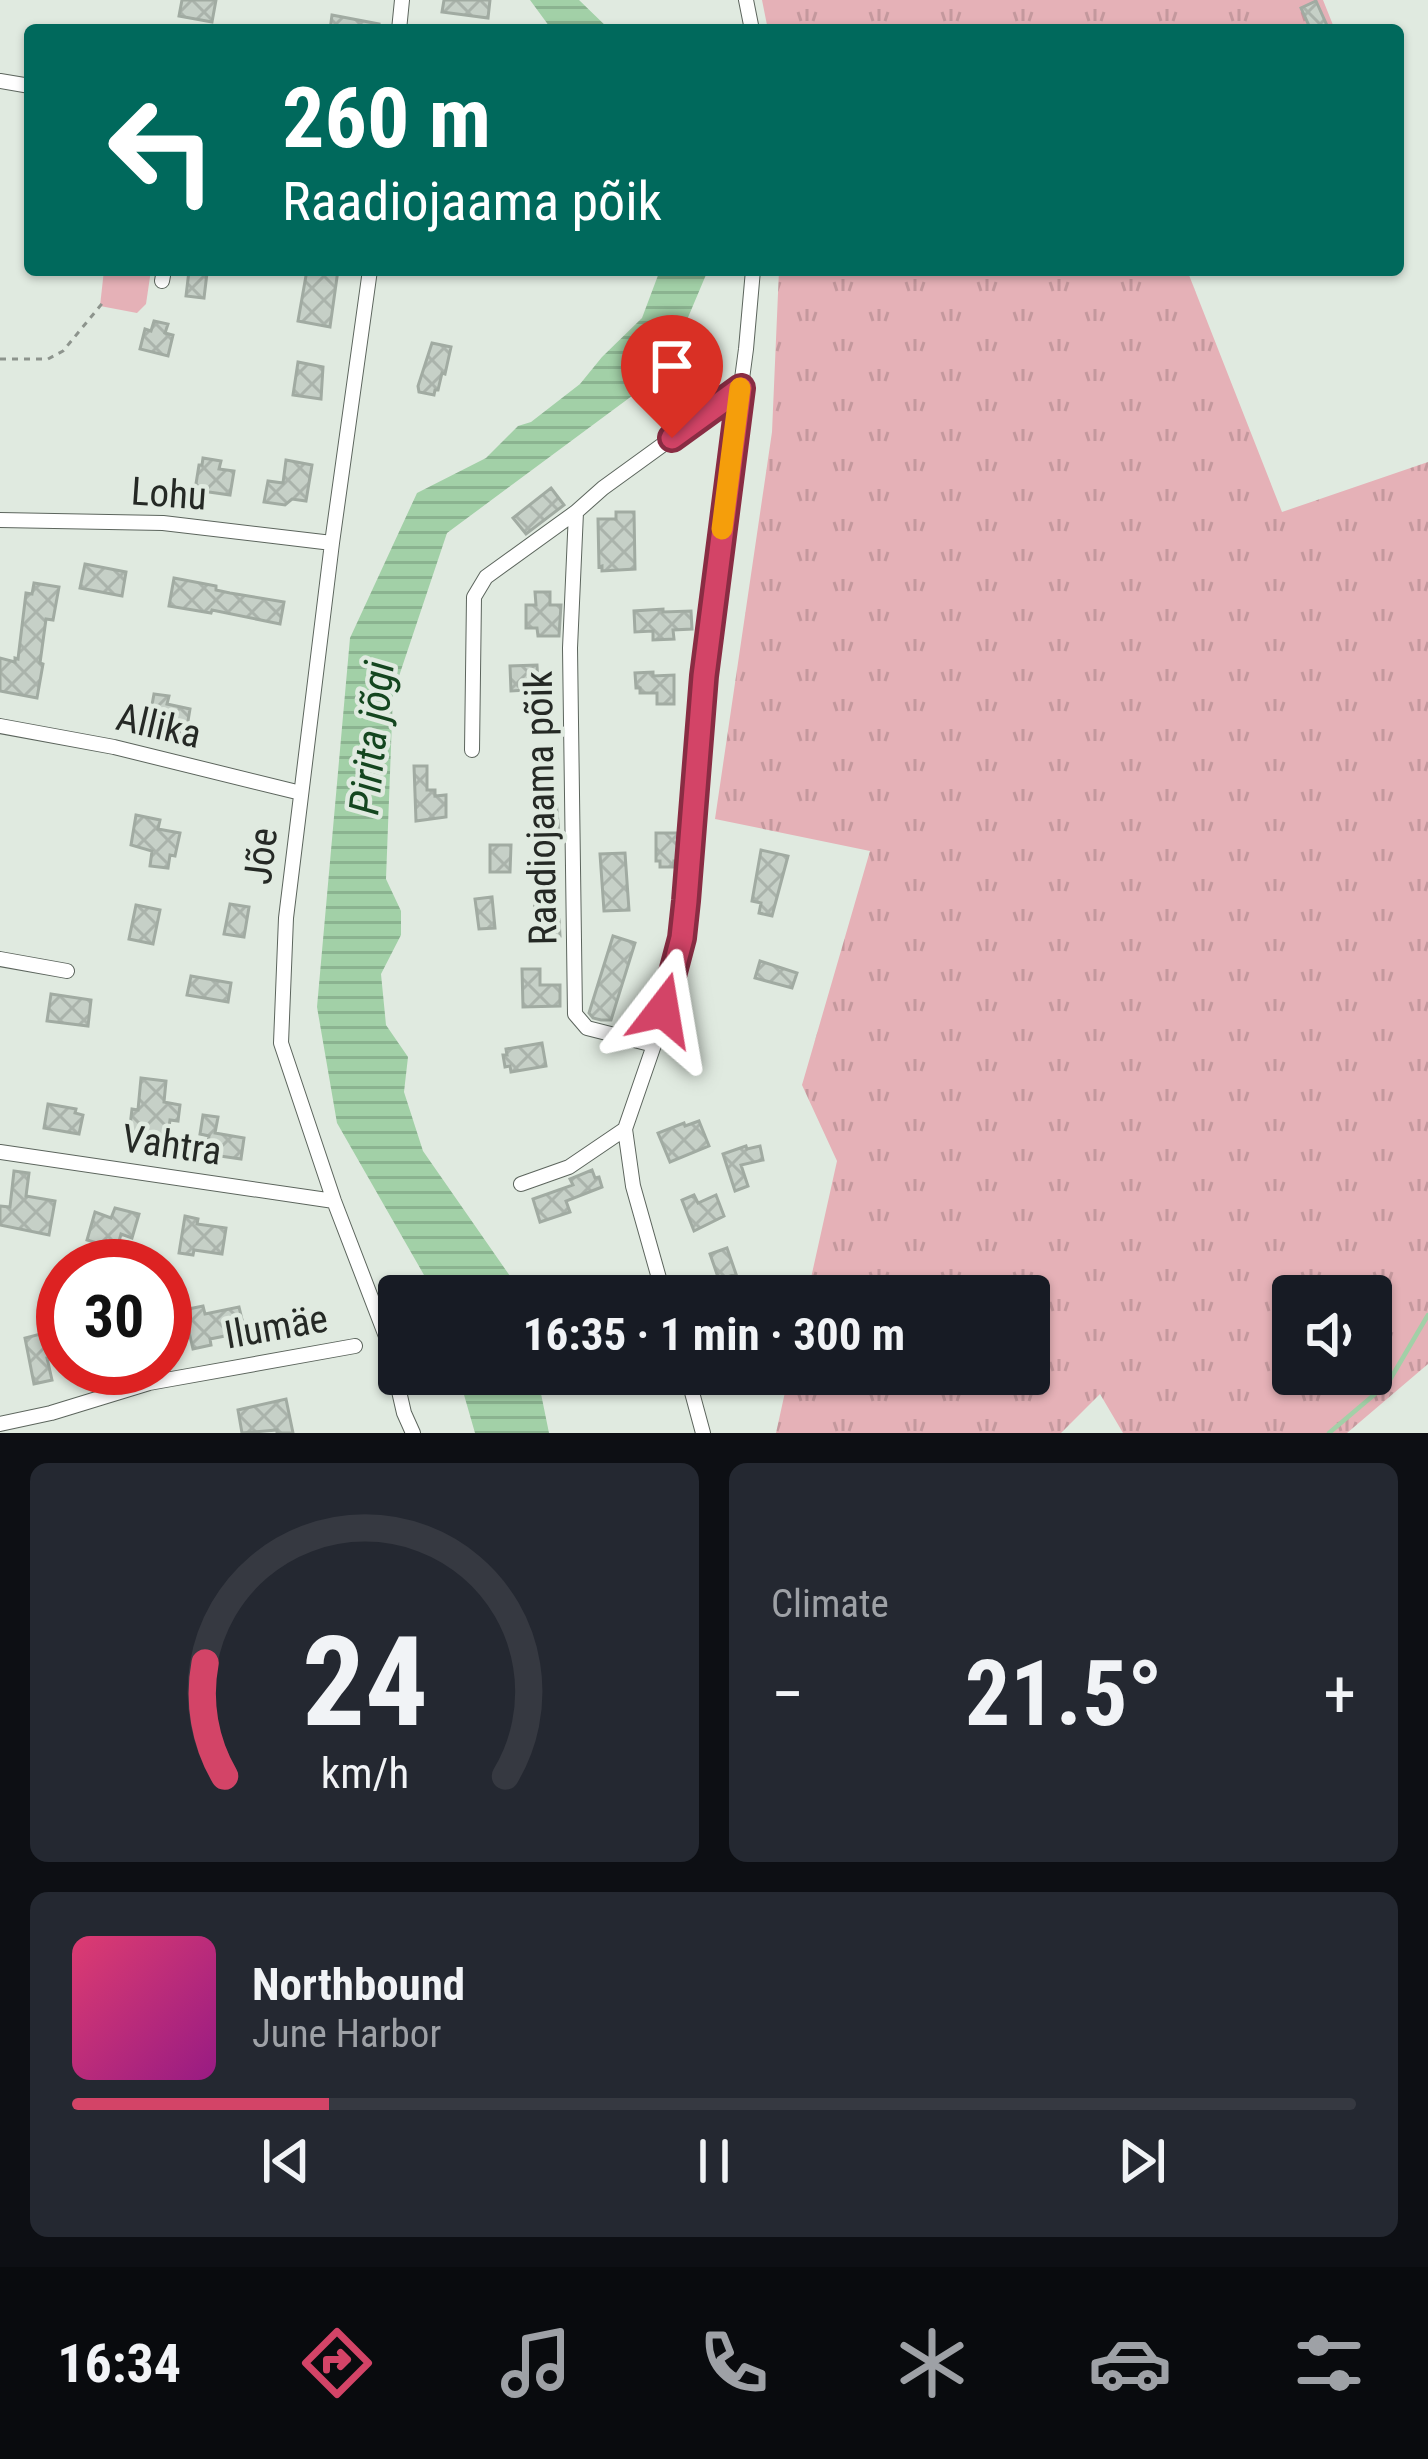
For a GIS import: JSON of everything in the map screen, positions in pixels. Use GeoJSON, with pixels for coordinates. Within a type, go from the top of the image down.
{"type":"FeatureCollection","features":[{"type":"Feature","properties":{"kind":"street","name":"Jõe"},"geometry":{"type":"LineString","coordinates":[[369,276],[286,918],[281,1043],[387,1339],[413,1433]]}},
{"type":"Feature","properties":{"kind":"street"},"geometry":{"type":"LineString","coordinates":[[658,1275],[633,1186],[626,1129],[682,938],[705,662],[752,276]]}},
{"type":"Feature","properties":{"kind":"street","name":"Raadiojaama põik"},"geometry":{"type":"LineString","coordinates":[[472,750],[474,597],[486,577],[741,388]]}},
{"type":"Feature","properties":{"kind":"street","name":"Raadiojaama põik"},"geometry":{"type":"LineString","coordinates":[[576,512],[570,648],[575,1014],[587,1028],[654,1045]]}},
{"type":"Feature","properties":{"kind":"street","name":"Lohu"},"geometry":{"type":"LineString","coordinates":[[0,520],[164,523],[332,543]]}},
{"type":"Feature","properties":{"kind":"street","name":"Allika"},"geometry":{"type":"LineString","coordinates":[[0,726],[114,747],[301,793]]}},
{"type":"Feature","properties":{"kind":"street"},"geometry":{"type":"LineString","coordinates":[[0,959],[67,971]]}},
{"type":"Feature","properties":{"kind":"street"},"geometry":{"type":"LineString","coordinates":[[521,1184],[569,1167],[626,1129]]}},
{"type":"Feature","properties":{"kind":"street","name":"Vahtra"},"geometry":{"type":"LineString","coordinates":[[0,1152],[334,1201]]}},
{"type":"Feature","properties":{"kind":"street","name":"Ilumäe"},"geometry":{"type":"LineString","coordinates":[[0,1424],[149,1383],[355,1346]]}},
{"type":"Feature","properties":{"kind":"street"},"geometry":{"type":"LineString","coordinates":[[693,1395],[703,1433]]}},
{"type":"Feature","properties":{"kind":"path"},"geometry":{"type":"LineString","coordinates":[[0,359],[48,358],[63,351],[105,300]]}},
{"type":"Feature","properties":{"kind":"green space"},"geometry":{"type":"Polygon","coordinates":[[[762,0],[1323,0],[1333,24],[767,24],[762,0]]]}},
{"type":"Feature","properties":{"kind":"green space"},"geometry":{"type":"Polygon","coordinates":[[[103,276],[150,276],[146,304],[137,313],[100,306],[103,276]]]}},
{"type":"Feature","properties":{"kind":"green space"},"geometry":{"type":"Polygon","coordinates":[[[779,276],[1189,276],[1282,512],[1428,462],[1428,1364],[1392,1395],[1392,1275],[1272,1275],[1272,1395],[1392,1395],[1347,1433],[1123,1433],[1100,1394],[1061,1433],[776,1433],[784,1395],[1050,1395],[1050,1275],[812,1275],[837,1161],[802,1085],[870,851],[715,819],[772,432],[779,276]]]}},
{"type":"Feature","properties":{"kind":"water"},"geometry":{"type":"Polygon","coordinates":[[[530,0],[579,0],[604,24],[548,24],[530,0]]]}},
{"type":"Feature","properties":{"kind":"water","name":"Pirita jõgi"},"geometry":{"type":"Polygon","coordinates":[[[658,276],[705,276],[684,327],[666,345],[640,390],[447,533],[393,694],[386,879],[401,911],[401,935],[381,974],[386,1025],[408,1057],[404,1092],[423,1151],[509,1275],[424,1275],[337,1123],[317,1007],[350,638],[417,493],[486,458],[518,426],[531,422],[580,384],[642,318],[658,276]]]}},
{"type":"Feature","properties":{"kind":"water"},"geometry":{"type":"Polygon","coordinates":[[[464,1395],[541,1395],[549,1433],[475,1433],[464,1395]]]}},
{"type":"Feature","properties":{"kind":"building"},"geometry":{"type":"Polygon","coordinates":[[[182,0],[216,0],[212,22],[179,16],[182,0]]]}},
{"type":"Feature","properties":{"kind":"building"},"geometry":{"type":"Polygon","coordinates":[[[444,0],[490,0],[488,18],[442,12],[444,0]]]}},
{"type":"Feature","properties":{"kind":"building"},"geometry":{"type":"Polygon","coordinates":[[[1316,1],[1326,24],[1308,24],[1301,8],[1316,1]]]}},
{"type":"Feature","properties":{"kind":"building"},"geometry":{"type":"Polygon","coordinates":[[[332,15],[379,24],[331,24],[332,15]]]}},
{"type":"Feature","properties":{"kind":"building"},"geometry":{"type":"Polygon","coordinates":[[[188,276],[207,276],[204,298],[186,296],[188,276]]]}},
{"type":"Feature","properties":{"kind":"building"},"geometry":{"type":"Polygon","coordinates":[[[306,276],[337,276],[330,327],[298,321],[306,276]]]}},
{"type":"Feature","properties":{"kind":"building"},"geometry":{"type":"Polygon","coordinates":[[[154,321],[168,324],[165,333],[173,335],[168,356],[140,349],[145,329],[151,331],[154,321]]]}},
{"type":"Feature","properties":{"kind":"building"},"geometry":{"type":"Polygon","coordinates":[[[432,343],[451,347],[434,395],[419,392],[418,386],[432,343]]]}},
{"type":"Feature","properties":{"kind":"building"},"geometry":{"type":"Polygon","coordinates":[[[298,362],[323,367],[321,399],[293,395],[298,362]]]}},
{"type":"Feature","properties":{"kind":"building"},"geometry":{"type":"Polygon","coordinates":[[[203,458],[221,461],[219,469],[234,471],[230,495],[195,490],[203,458]]]}},
{"type":"Feature","properties":{"kind":"building"},"geometry":{"type":"Polygon","coordinates":[[[286,460],[312,465],[306,501],[264,502],[268,481],[283,483],[286,460]]]}},
{"type":"Feature","properties":{"kind":"building"},"geometry":{"type":"Polygon","coordinates":[[[551,488],[564,505],[526,534],[513,518],[551,488]]]}},
{"type":"Feature","properties":{"kind":"building"},"geometry":{"type":"Polygon","coordinates":[[[616,512],[634,512],[635,569],[602,571],[598,519],[616,519],[616,512]]]}},
{"type":"Feature","properties":{"kind":"building"},"geometry":{"type":"Polygon","coordinates":[[[85,564],[126,572],[122,596],[80,588],[85,564]]]}},
{"type":"Feature","properties":{"kind":"building"},"geometry":{"type":"Polygon","coordinates":[[[174,578],[284,602],[280,624],[169,606],[174,578]]]}},
{"type":"Feature","properties":{"kind":"building"},"geometry":{"type":"Polygon","coordinates":[[[34,583],[59,587],[53,620],[46,619],[37,698],[0,691],[0,658],[18,659],[26,593],[32,594],[34,583]]]}},
{"type":"Feature","properties":{"kind":"building"},"geometry":{"type":"Polygon","coordinates":[[[535,592],[550,592],[550,605],[561,605],[559,636],[538,636],[537,628],[526,628],[526,605],[536,605],[535,592]]]}},
{"type":"Feature","properties":{"kind":"building"},"geometry":{"type":"Polygon","coordinates":[[[634,611],[691,611],[692,629],[673,630],[674,639],[653,640],[653,631],[635,632],[634,611]]]}},
{"type":"Feature","properties":{"kind":"building"},"geometry":{"type":"Polygon","coordinates":[[[537,665],[538,685],[511,691],[510,666],[537,665]]]}},
{"type":"Feature","properties":{"kind":"building"},"geometry":{"type":"Polygon","coordinates":[[[653,672],[653,676],[674,675],[674,704],[657,704],[657,693],[640,693],[636,688],[635,673],[653,672]]]}},
{"type":"Feature","properties":{"kind":"building"},"geometry":{"type":"Polygon","coordinates":[[[154,694],[169,696],[167,704],[190,709],[185,739],[147,732],[154,694]]]}},
{"type":"Feature","properties":{"kind":"building"},"geometry":{"type":"Polygon","coordinates":[[[414,766],[427,766],[427,790],[435,790],[435,796],[446,795],[446,817],[416,821],[414,766]]]}},
{"type":"Feature","properties":{"kind":"building"},"geometry":{"type":"Polygon","coordinates":[[[554,776],[559,834],[545,834],[544,814],[538,814],[536,777],[554,776]]]}},
{"type":"Feature","properties":{"kind":"building"},"geometry":{"type":"Polygon","coordinates":[[[136,815],[160,820],[158,829],[180,833],[168,868],[150,866],[152,851],[131,845],[136,815]]]}},
{"type":"Feature","properties":{"kind":"building"},"geometry":{"type":"Polygon","coordinates":[[[656,833],[679,833],[680,861],[674,861],[674,867],[660,867],[656,861],[656,833]]]}},
{"type":"Feature","properties":{"kind":"building"},"geometry":{"type":"Polygon","coordinates":[[[490,845],[511,845],[510,872],[490,872],[490,845]]]}},
{"type":"Feature","properties":{"kind":"building"},"geometry":{"type":"Polygon","coordinates":[[[761,850],[788,856],[772,916],[759,913],[761,903],[752,901],[761,850]]]}},
{"type":"Feature","properties":{"kind":"building"},"geometry":{"type":"Polygon","coordinates":[[[625,853],[629,910],[604,911],[600,854],[625,853]]]}},
{"type":"Feature","properties":{"kind":"building"},"geometry":{"type":"Polygon","coordinates":[[[552,891],[554,914],[545,914],[559,919],[560,936],[536,937],[534,893],[552,891]]]}},
{"type":"Feature","properties":{"kind":"building"},"geometry":{"type":"Polygon","coordinates":[[[492,897],[495,928],[479,929],[475,899],[492,897]]]}},
{"type":"Feature","properties":{"kind":"building"},"geometry":{"type":"Polygon","coordinates":[[[230,904],[249,907],[244,937],[224,934],[230,904]]]}},
{"type":"Feature","properties":{"kind":"building"},"geometry":{"type":"Polygon","coordinates":[[[136,905],[160,910],[153,944],[129,939],[136,905]]]}},
{"type":"Feature","properties":{"kind":"building"},"geometry":{"type":"Polygon","coordinates":[[[613,936],[635,943],[611,1020],[601,1020],[589,1013],[613,936]]]}},
{"type":"Feature","properties":{"kind":"building"},"geometry":{"type":"Polygon","coordinates":[[[760,961],[797,973],[792,988],[755,978],[760,961]]]}},
{"type":"Feature","properties":{"kind":"building"},"geometry":{"type":"Polygon","coordinates":[[[522,969],[540,969],[540,985],[560,985],[560,1006],[523,1007],[522,969]]]}},
{"type":"Feature","properties":{"kind":"building"},"geometry":{"type":"Polygon","coordinates":[[[191,976],[231,983],[228,1002],[187,995],[191,976]]]}},
{"type":"Feature","properties":{"kind":"building"},"geometry":{"type":"Polygon","coordinates":[[[51,994],[91,1000],[88,1026],[47,1021],[51,994]]]}},
{"type":"Feature","properties":{"kind":"building"},"geometry":{"type":"Polygon","coordinates":[[[542,1043],[546,1066],[511,1072],[510,1066],[505,1067],[506,1049],[542,1043]]]}},
{"type":"Feature","properties":{"kind":"building"},"geometry":{"type":"Polygon","coordinates":[[[141,1078],[166,1081],[164,1102],[180,1105],[178,1121],[170,1120],[166,1147],[141,1143],[142,1135],[129,1134],[132,1109],[138,1110],[141,1078]]]}},
{"type":"Feature","properties":{"kind":"building"},"geometry":{"type":"Polygon","coordinates":[[[48,1104],[76,1109],[75,1113],[83,1115],[79,1134],[44,1128],[48,1104]]]}},
{"type":"Feature","properties":{"kind":"building"},"geometry":{"type":"Polygon","coordinates":[[[203,1115],[218,1117],[215,1133],[244,1138],[241,1159],[206,1154],[209,1136],[200,1134],[203,1115]]]}},
{"type":"Feature","properties":{"kind":"building"},"geometry":{"type":"Polygon","coordinates":[[[699,1121],[709,1146],[670,1162],[658,1133],[699,1121]]]}},
{"type":"Feature","properties":{"kind":"building"},"geometry":{"type":"Polygon","coordinates":[[[760,1146],[763,1160],[741,1165],[748,1186],[735,1191],[723,1154],[760,1146]]]}},
{"type":"Feature","properties":{"kind":"building"},"geometry":{"type":"Polygon","coordinates":[[[592,1170],[602,1187],[566,1201],[570,1212],[540,1222],[533,1199],[573,1185],[570,1179],[592,1170]]]}},
{"type":"Feature","properties":{"kind":"building"},"geometry":{"type":"Polygon","coordinates":[[[14,1171],[29,1173],[26,1196],[55,1201],[49,1235],[0,1225],[0,1206],[10,1207],[14,1171]]]}},
{"type":"Feature","properties":{"kind":"building"},"geometry":{"type":"Polygon","coordinates":[[[694,1195],[698,1203],[716,1195],[724,1216],[694,1231],[682,1200],[694,1195]]]}},
{"type":"Feature","properties":{"kind":"building"},"geometry":{"type":"Polygon","coordinates":[[[115,1208],[139,1214],[132,1238],[121,1234],[120,1239],[87,1239],[95,1212],[111,1218],[115,1208]]]}},
{"type":"Feature","properties":{"kind":"building"},"geometry":{"type":"Polygon","coordinates":[[[185,1216],[198,1219],[197,1224],[226,1228],[222,1254],[194,1250],[192,1255],[192,1239],[181,1239],[185,1216]]]}},
{"type":"Feature","properties":{"kind":"building"},"geometry":{"type":"Polygon","coordinates":[[[727,1248],[736,1274],[717,1275],[710,1254],[727,1248]]]}},
{"type":"Feature","properties":{"kind":"building"},"geometry":{"type":"Polygon","coordinates":[[[203,1306],[205,1314],[239,1307],[245,1332],[210,1339],[211,1345],[193,1349],[192,1308],[203,1306]]]}},
{"type":"Feature","properties":{"kind":"building"},"geometry":{"type":"Polygon","coordinates":[[[36,1335],[34,1384],[25,1338],[36,1335]]]}},
{"type":"Feature","properties":{"kind":"building"},"geometry":{"type":"Polygon","coordinates":[[[286,1399],[293,1433],[242,1433],[238,1410],[286,1399]]]}},
{"type":"Feature","properties":{"kind":"waterway"},"geometry":{"type":"LineString","coordinates":[[1329,1433],[1388,1383],[1428,1315]]}},
{"type":"Feature","properties":{"kind":"slow traffic"},"geometry":{"type":"LineString","coordinates":[[722,529],[740,388]]}},
{"type":"Feature","properties":{"kind":"route"},"geometry":{"type":"LineString","coordinates":[[663,1010],[682,938],[696,749],[741,388],[672,438]]}}]}
